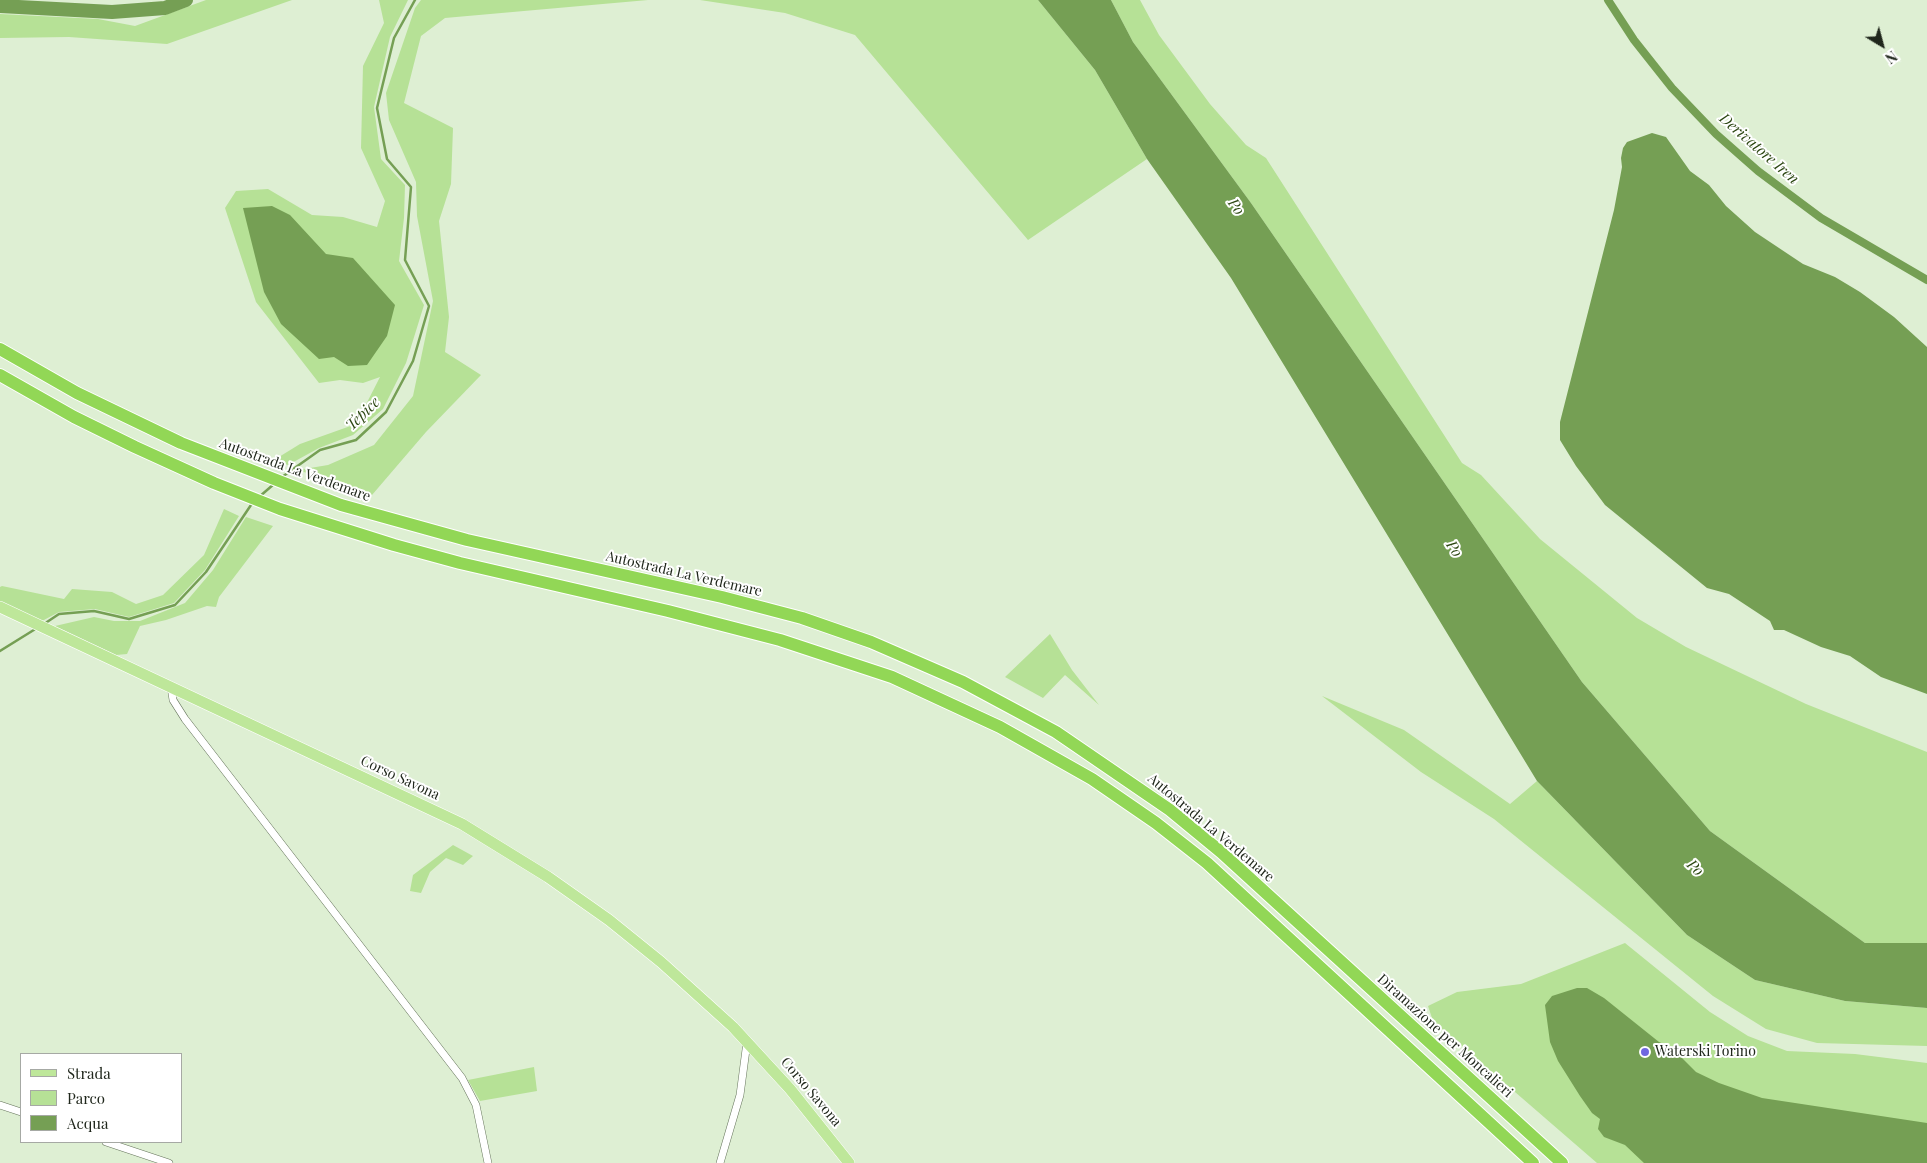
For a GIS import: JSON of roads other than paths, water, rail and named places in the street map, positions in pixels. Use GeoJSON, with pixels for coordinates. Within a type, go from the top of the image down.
{"type":"FeatureCollection","features":[{"type":"Feature","properties":{"kind":"highway","name":"Autostrada La Verdemare"},"geometry":{"type":"LineString","coordinates":[[0,349],[123,416],[181,443],[296,488],[388,519],[467,540],[722,597],[793,616],[871,642],[924,664],[963,682],[1056,732],[1138,786],[1221,852],[1307,931]]}},
{"type":"Feature","properties":{"kind":"highway"},"geometry":{"type":"LineString","coordinates":[[0,375],[74,417],[126,443],[280,509],[394,545],[460,563],[668,611],[780,640],[858,664],[936,695],[1042,749],[1125,801],[1207,863],[1533,1163]]}},
{"type":"Feature","properties":{"kind":"highway","name":"Diramazione per Moncalieri"},"geometry":{"type":"LineString","coordinates":[[1307,931],[1560,1160]]}},
{"type":"Feature","properties":{"kind":"main road","name":"Corso Savona"},"geometry":{"type":"LineString","coordinates":[[0,607],[470,829],[548,877],[609,920],[699,995],[748,1041],[790,1089],[849,1163]]}},
{"type":"Feature","properties":{"kind":"street"},"geometry":{"type":"LineString","coordinates":[[171,687],[173,700],[185,719],[462,1078],[476,1105],[488,1163]]}},
{"type":"Feature","properties":{"kind":"street"},"geometry":{"type":"LineString","coordinates":[[720,1163],[740,1095],[748,1041]]}},
{"type":"Feature","properties":{"kind":"street"},"geometry":{"type":"LineString","coordinates":[[0,1105],[20,1112]]}},
{"type":"Feature","properties":{"kind":"street"},"geometry":{"type":"LineString","coordinates":[[109,1143],[169,1163]]}},
{"type":"Feature","properties":{"kind":"water","name":"Po"},"geometry":{"type":"Polygon","coordinates":[[[1038,0],[1111,0],[1133,42],[1251,203],[1582,682],[1710,831],[1865,943],[1927,943],[1927,1008],[1845,1001],[1755,980],[1687,935],[1537,781],[1231,278],[1147,159],[1095,70],[1038,0]]]}},
{"type":"Feature","properties":{"kind":"water"},"geometry":{"type":"Polygon","coordinates":[[[1652,133],[1666,137],[1690,171],[1709,185],[1726,206],[1755,232],[1803,264],[1835,277],[1860,292],[1894,317],[1927,347],[1927,694],[1881,677],[1850,656],[1821,647],[1784,630],[1774,630],[1770,621],[1729,594],[1707,588],[1605,505],[1576,466],[1560,440],[1560,422],[1614,210],[1622,167],[1623,148],[1627,142],[1652,133]]]}},
{"type":"Feature","properties":{"kind":"water"},"geometry":{"type":"Polygon","coordinates":[[[272,206],[290,215],[326,254],[353,258],[395,305],[387,336],[367,365],[348,366],[334,357],[319,359],[281,324],[264,292],[243,208],[272,206]]]}},
{"type":"Feature","properties":{"kind":"water"},"geometry":{"type":"Polygon","coordinates":[[[1577,988],[1587,988],[1604,998],[1659,1042],[1671,1047],[1696,1072],[1719,1083],[1762,1098],[1927,1123],[1927,1163],[1644,1163],[1625,1145],[1604,1137],[1598,1129],[1600,1119],[1592,1113],[1580,1096],[1558,1061],[1550,1042],[1545,1005],[1552,996],[1577,988]]]}},
{"type":"Feature","properties":{"kind":"waterway"},"geometry":{"type":"LineString","coordinates":[[0,6],[112,12],[165,8],[186,0]]}},
{"type":"Feature","properties":{"kind":"waterway","name":"Tepice"},"geometry":{"type":"LineString","coordinates":[[282,477],[320,450],[356,440],[386,412],[413,361],[429,306],[405,260],[411,187],[387,159],[377,108],[394,38],[415,0]]}},
{"type":"Feature","properties":{"kind":"waterway","name":"Derivatore Iren"},"geometry":{"type":"LineString","coordinates":[[1608,0],[1634,40],[1672,88],[1716,134],[1758,171],[1821,218],[1927,280]]}},
{"type":"Feature","properties":{"kind":"waterway","name":"Tepice"},"geometry":{"type":"LineString","coordinates":[[259,497],[274,484]]}},
{"type":"Feature","properties":{"kind":"waterway","name":"Tepice"},"geometry":{"type":"LineString","coordinates":[[44,624],[59,614],[94,611],[129,619],[175,605],[206,572],[253,502]]}},
{"type":"Feature","properties":{"kind":"waterway","name":"Tepice"},"geometry":{"type":"LineString","coordinates":[[0,651],[37,628]]}},
{"type":"Feature","properties":{"kind":"place","name":"Waterski Torino"},"geometry":{"type":"Point","coordinates":[1645,1052]}}]}
